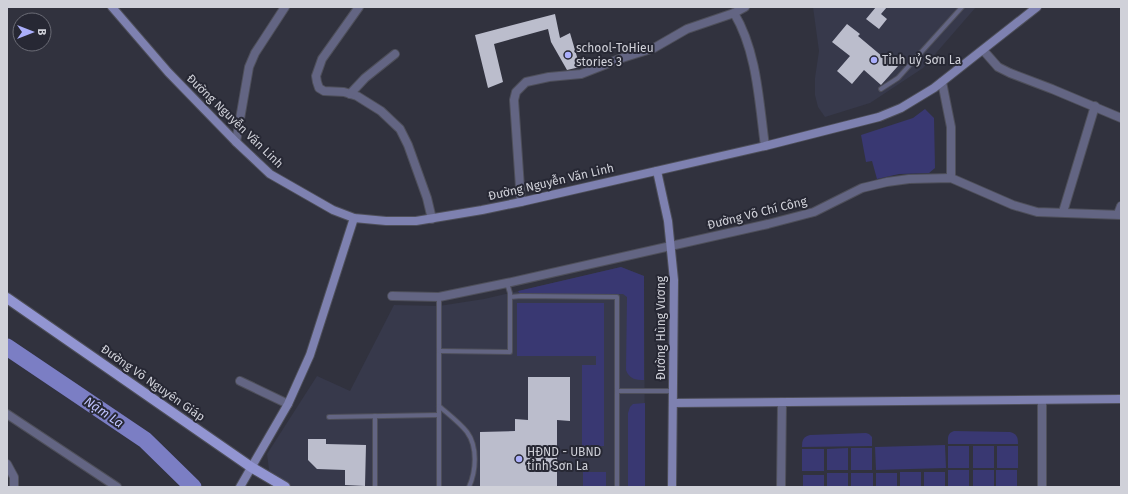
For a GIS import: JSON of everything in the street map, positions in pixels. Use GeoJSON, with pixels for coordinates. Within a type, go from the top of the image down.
{"type":"FeatureCollection","features":[{"type":"Feature","properties":{"kind":"main road","name":"Đường Võ Nguyên Giáp"},"geometry":{"type":"LineString","coordinates":[[7,298],[251,467],[285,487]]}},
{"type":"Feature","properties":{"kind":"street"},"geometry":{"type":"LineString","coordinates":[[236,142],[249,67],[255,52],[285,7]]}},
{"type":"Feature","properties":{"kind":"street"},"geometry":{"type":"LineString","coordinates":[[359,7],[322,59],[316,76],[319,88],[324,91],[350,94],[362,99],[381,111],[400,129],[408,144],[425,192],[432,219]]}},
{"type":"Feature","properties":{"kind":"street"},"geometry":{"type":"LineString","coordinates":[[521,202],[514,100],[516,92],[522,84],[533,79],[580,74],[654,48],[687,30],[734,13],[745,7]]}},
{"type":"Feature","properties":{"kind":"street","name":"Đường Nguyễn Văn Linh"},"geometry":{"type":"LineString","coordinates":[[114,8],[168,72],[236,142],[270,174],[333,210],[354,218],[386,221],[416,221],[521,202],[765,146],[879,117],[901,108],[934,88],[1036,7]]}},
{"type":"Feature","properties":{"kind":"street"},"geometry":{"type":"LineString","coordinates":[[734,13],[742,27],[751,57],[765,146]]}},
{"type":"Feature","properties":{"kind":"street"},"geometry":{"type":"LineString","coordinates":[[983,50],[998,67],[1010,73],[1095,106],[1121,118]]}},
{"type":"Feature","properties":{"kind":"street"},"geometry":{"type":"LineString","coordinates":[[350,94],[365,78],[395,54]]}},
{"type":"Feature","properties":{"kind":"street"},"geometry":{"type":"LineString","coordinates":[[942,82],[951,127],[951,178]]}},
{"type":"Feature","properties":{"kind":"street"},"geometry":{"type":"LineString","coordinates":[[1063,212],[1095,106]]}},
{"type":"Feature","properties":{"kind":"street","name":"Đường Hùng Vương"},"geometry":{"type":"LineString","coordinates":[[657,171],[668,221],[674,280],[672,487]]}},
{"type":"Feature","properties":{"kind":"street","name":"Đường Võ Chí Công"},"geometry":{"type":"LineString","coordinates":[[392,296],[439,296],[507,283],[671,246],[814,212],[862,188],[886,182],[909,179],[951,178],[1013,205],[1037,212],[1120,212]]}},
{"type":"Feature","properties":{"kind":"street"},"geometry":{"type":"LineString","coordinates":[[240,487],[288,404],[310,355],[354,218]]}},
{"type":"Feature","properties":{"kind":"street"},"geometry":{"type":"LineString","coordinates":[[240,381],[288,404]]}},
{"type":"Feature","properties":{"kind":"street"},"geometry":{"type":"LineString","coordinates":[[673,403],[1121,399]]}},
{"type":"Feature","properties":{"kind":"street"},"geometry":{"type":"LineString","coordinates":[[1042,400],[1042,487]]}},
{"type":"Feature","properties":{"kind":"street"},"geometry":{"type":"LineString","coordinates":[[781,487],[782,402]]}},
{"type":"Feature","properties":{"kind":"street"},"geometry":{"type":"LineString","coordinates":[[7,414],[117,487]]}},
{"type":"Feature","properties":{"kind":"street"},"geometry":{"type":"LineString","coordinates":[[7,464],[14,477],[14,487]]}},
{"type":"Feature","properties":{"kind":"lane"},"geometry":{"type":"LineString","coordinates":[[881,89],[898,78],[962,7]]}},
{"type":"Feature","properties":{"kind":"lane"},"geometry":{"type":"LineString","coordinates":[[439,351],[510,352],[510,297],[507,283]]}},
{"type":"Feature","properties":{"kind":"lane"},"geometry":{"type":"LineString","coordinates":[[439,296],[439,487]]}},
{"type":"Feature","properties":{"kind":"lane"},"geometry":{"type":"LineString","coordinates":[[510,297],[617,297],[617,487]]}},
{"type":"Feature","properties":{"kind":"lane"},"geometry":{"type":"LineString","coordinates":[[617,391],[673,391]]}},
{"type":"Feature","properties":{"kind":"lane"},"geometry":{"type":"LineString","coordinates":[[439,406],[468,433],[473,448],[475,468],[469,487]]}},
{"type":"Feature","properties":{"kind":"lane"},"geometry":{"type":"LineString","coordinates":[[329,417],[439,415]]}},
{"type":"Feature","properties":{"kind":"lane"},"geometry":{"type":"LineString","coordinates":[[375,416],[376,487]]}},
{"type":"Feature","properties":{"kind":"shaded area","name":"Tỉnh uỷ Sơn La"},"geometry":{"type":"Polygon","coordinates":[[[813,7],[976,7],[923,68],[870,103],[825,117],[818,107],[815,95],[815,78],[819,51],[813,7]]]}},
{"type":"Feature","properties":{"kind":"shaded area"},"geometry":{"type":"Polygon","coordinates":[[[925,109],[934,118],[935,168],[929,173],[899,174],[877,179],[872,161],[866,162],[861,135],[913,118],[925,109]]]}},
{"type":"Feature","properties":{"kind":"shaded area"},"geometry":{"type":"Polygon","coordinates":[[[621,267],[644,276],[645,487],[287,487],[270,477],[267,454],[317,376],[350,391],[394,305],[439,306],[484,299],[621,267]]]}},
{"type":"Feature","properties":{"kind":"shaded area"},"geometry":{"type":"Polygon","coordinates":[[[621,267],[644,276],[644,380],[633,378],[627,373],[626,370],[627,297],[623,294],[520,294],[518,291],[621,267]]]}},
{"type":"Feature","properties":{"kind":"shaded area"},"geometry":{"type":"Polygon","coordinates":[[[517,303],[604,303],[604,446],[582,446],[582,365],[596,365],[596,356],[517,356],[517,303]]]}},
{"type":"Feature","properties":{"kind":"shaded area"},"geometry":{"type":"Polygon","coordinates":[[[645,403],[645,487],[628,487],[628,413],[633,404],[645,403]]]}},
{"type":"Feature","properties":{"kind":"shaded area"},"geometry":{"type":"Polygon","coordinates":[[[954,431],[1010,432],[1017,436],[1018,444],[948,444],[949,434],[954,431]]]}},
{"type":"Feature","properties":{"kind":"shaded area"},"geometry":{"type":"Polygon","coordinates":[[[866,433],[872,437],[872,446],[802,447],[803,439],[810,435],[866,433]]]}},
{"type":"Feature","properties":{"kind":"shaded area"},"geometry":{"type":"Polygon","coordinates":[[[945,445],[946,468],[876,470],[875,447],[945,445]]]}},
{"type":"Feature","properties":{"kind":"shaded area"},"geometry":{"type":"Polygon","coordinates":[[[948,446],[969,446],[969,468],[948,468],[948,446]]]}},
{"type":"Feature","properties":{"kind":"shaded area"},"geometry":{"type":"Polygon","coordinates":[[[973,446],[994,446],[994,468],[973,468],[973,446]]]}},
{"type":"Feature","properties":{"kind":"shaded area"},"geometry":{"type":"Polygon","coordinates":[[[997,446],[1018,446],[1018,468],[997,468],[997,446]]]}},
{"type":"Feature","properties":{"kind":"shaded area"},"geometry":{"type":"Polygon","coordinates":[[[848,448],[848,470],[827,470],[827,449],[848,448]]]}},
{"type":"Feature","properties":{"kind":"shaded area"},"geometry":{"type":"Polygon","coordinates":[[[851,448],[872,448],[872,470],[851,470],[851,448]]]}},
{"type":"Feature","properties":{"kind":"shaded area"},"geometry":{"type":"Polygon","coordinates":[[[802,449],[824,449],[824,471],[802,471],[802,449]]]}},
{"type":"Feature","properties":{"kind":"shaded area"},"geometry":{"type":"Polygon","coordinates":[[[948,470],[969,470],[969,487],[948,487],[948,470]]]}},
{"type":"Feature","properties":{"kind":"shaded area"},"geometry":{"type":"Polygon","coordinates":[[[973,470],[994,470],[994,487],[973,487],[973,470]]]}},
{"type":"Feature","properties":{"kind":"shaded area"},"geometry":{"type":"Polygon","coordinates":[[[996,470],[1017,470],[1017,487],[996,487],[996,470]]]}},
{"type":"Feature","properties":{"kind":"shaded area"},"geometry":{"type":"Polygon","coordinates":[[[583,472],[606,472],[606,487],[583,487],[583,472]]]}},
{"type":"Feature","properties":{"kind":"shaded area"},"geometry":{"type":"Polygon","coordinates":[[[900,472],[921,472],[921,487],[900,487],[900,472]]]}},
{"type":"Feature","properties":{"kind":"shaded area"},"geometry":{"type":"Polygon","coordinates":[[[924,472],[945,472],[945,487],[924,487],[924,472]]]}},
{"type":"Feature","properties":{"kind":"shaded area"},"geometry":{"type":"Polygon","coordinates":[[[827,473],[848,473],[848,487],[827,487],[827,473]]]}},
{"type":"Feature","properties":{"kind":"shaded area"},"geometry":{"type":"Polygon","coordinates":[[[851,473],[873,473],[873,487],[851,487],[851,473]]]}},
{"type":"Feature","properties":{"kind":"shaded area"},"geometry":{"type":"Polygon","coordinates":[[[876,473],[897,473],[897,487],[876,487],[876,473]]]}},
{"type":"Feature","properties":{"kind":"shaded area"},"geometry":{"type":"Polygon","coordinates":[[[803,475],[824,475],[824,487],[803,487],[803,475]]]}},
{"type":"Feature","properties":{"kind":"building"},"geometry":{"type":"Polygon","coordinates":[[[876,7],[887,7],[881,14],[887,19],[879,29],[866,19],[876,7]]]}},
{"type":"Feature","properties":{"kind":"building","name":"school-ToHieu stories 3"},"geometry":{"type":"Polygon","coordinates":[[[555,14],[560,38],[570,33],[580,67],[567,70],[551,42],[548,29],[494,44],[503,82],[488,88],[475,35],[555,14]]]}},
{"type":"Feature","properties":{"kind":"building"},"geometry":{"type":"Polygon","coordinates":[[[847,24],[860,34],[858,36],[883,57],[885,55],[898,66],[881,85],[864,70],[852,84],[837,71],[850,56],[832,42],[847,24]]]}},
{"type":"Feature","properties":{"kind":"building","name":"HĐND - UBND tỉnh Sơn La"},"geometry":{"type":"Polygon","coordinates":[[[528,377],[570,377],[570,421],[557,420],[557,487],[480,487],[480,432],[515,431],[515,419],[528,420],[528,377]]]}},
{"type":"Feature","properties":{"kind":"building"},"geometry":{"type":"Polygon","coordinates":[[[308,439],[326,439],[326,444],[366,445],[365,486],[345,485],[345,470],[317,469],[308,460],[308,439]]]}},
{"type":"Feature","properties":{"kind":"waterway","name":"Nậm La"},"geometry":{"type":"LineString","coordinates":[[7,347],[145,440],[193,487]]}},
{"type":"Feature","properties":{"kind":"place","name":"school-ToHieu stories 3"},"geometry":{"type":"Point","coordinates":[568,55]}},
{"type":"Feature","properties":{"kind":"place","name":"Tỉnh uỷ Sơn La"},"geometry":{"type":"Point","coordinates":[874,60]}},
{"type":"Feature","properties":{"kind":"place","name":"HĐND - UBND tỉnh Sơn La"},"geometry":{"type":"Point","coordinates":[519,459]}}]}
